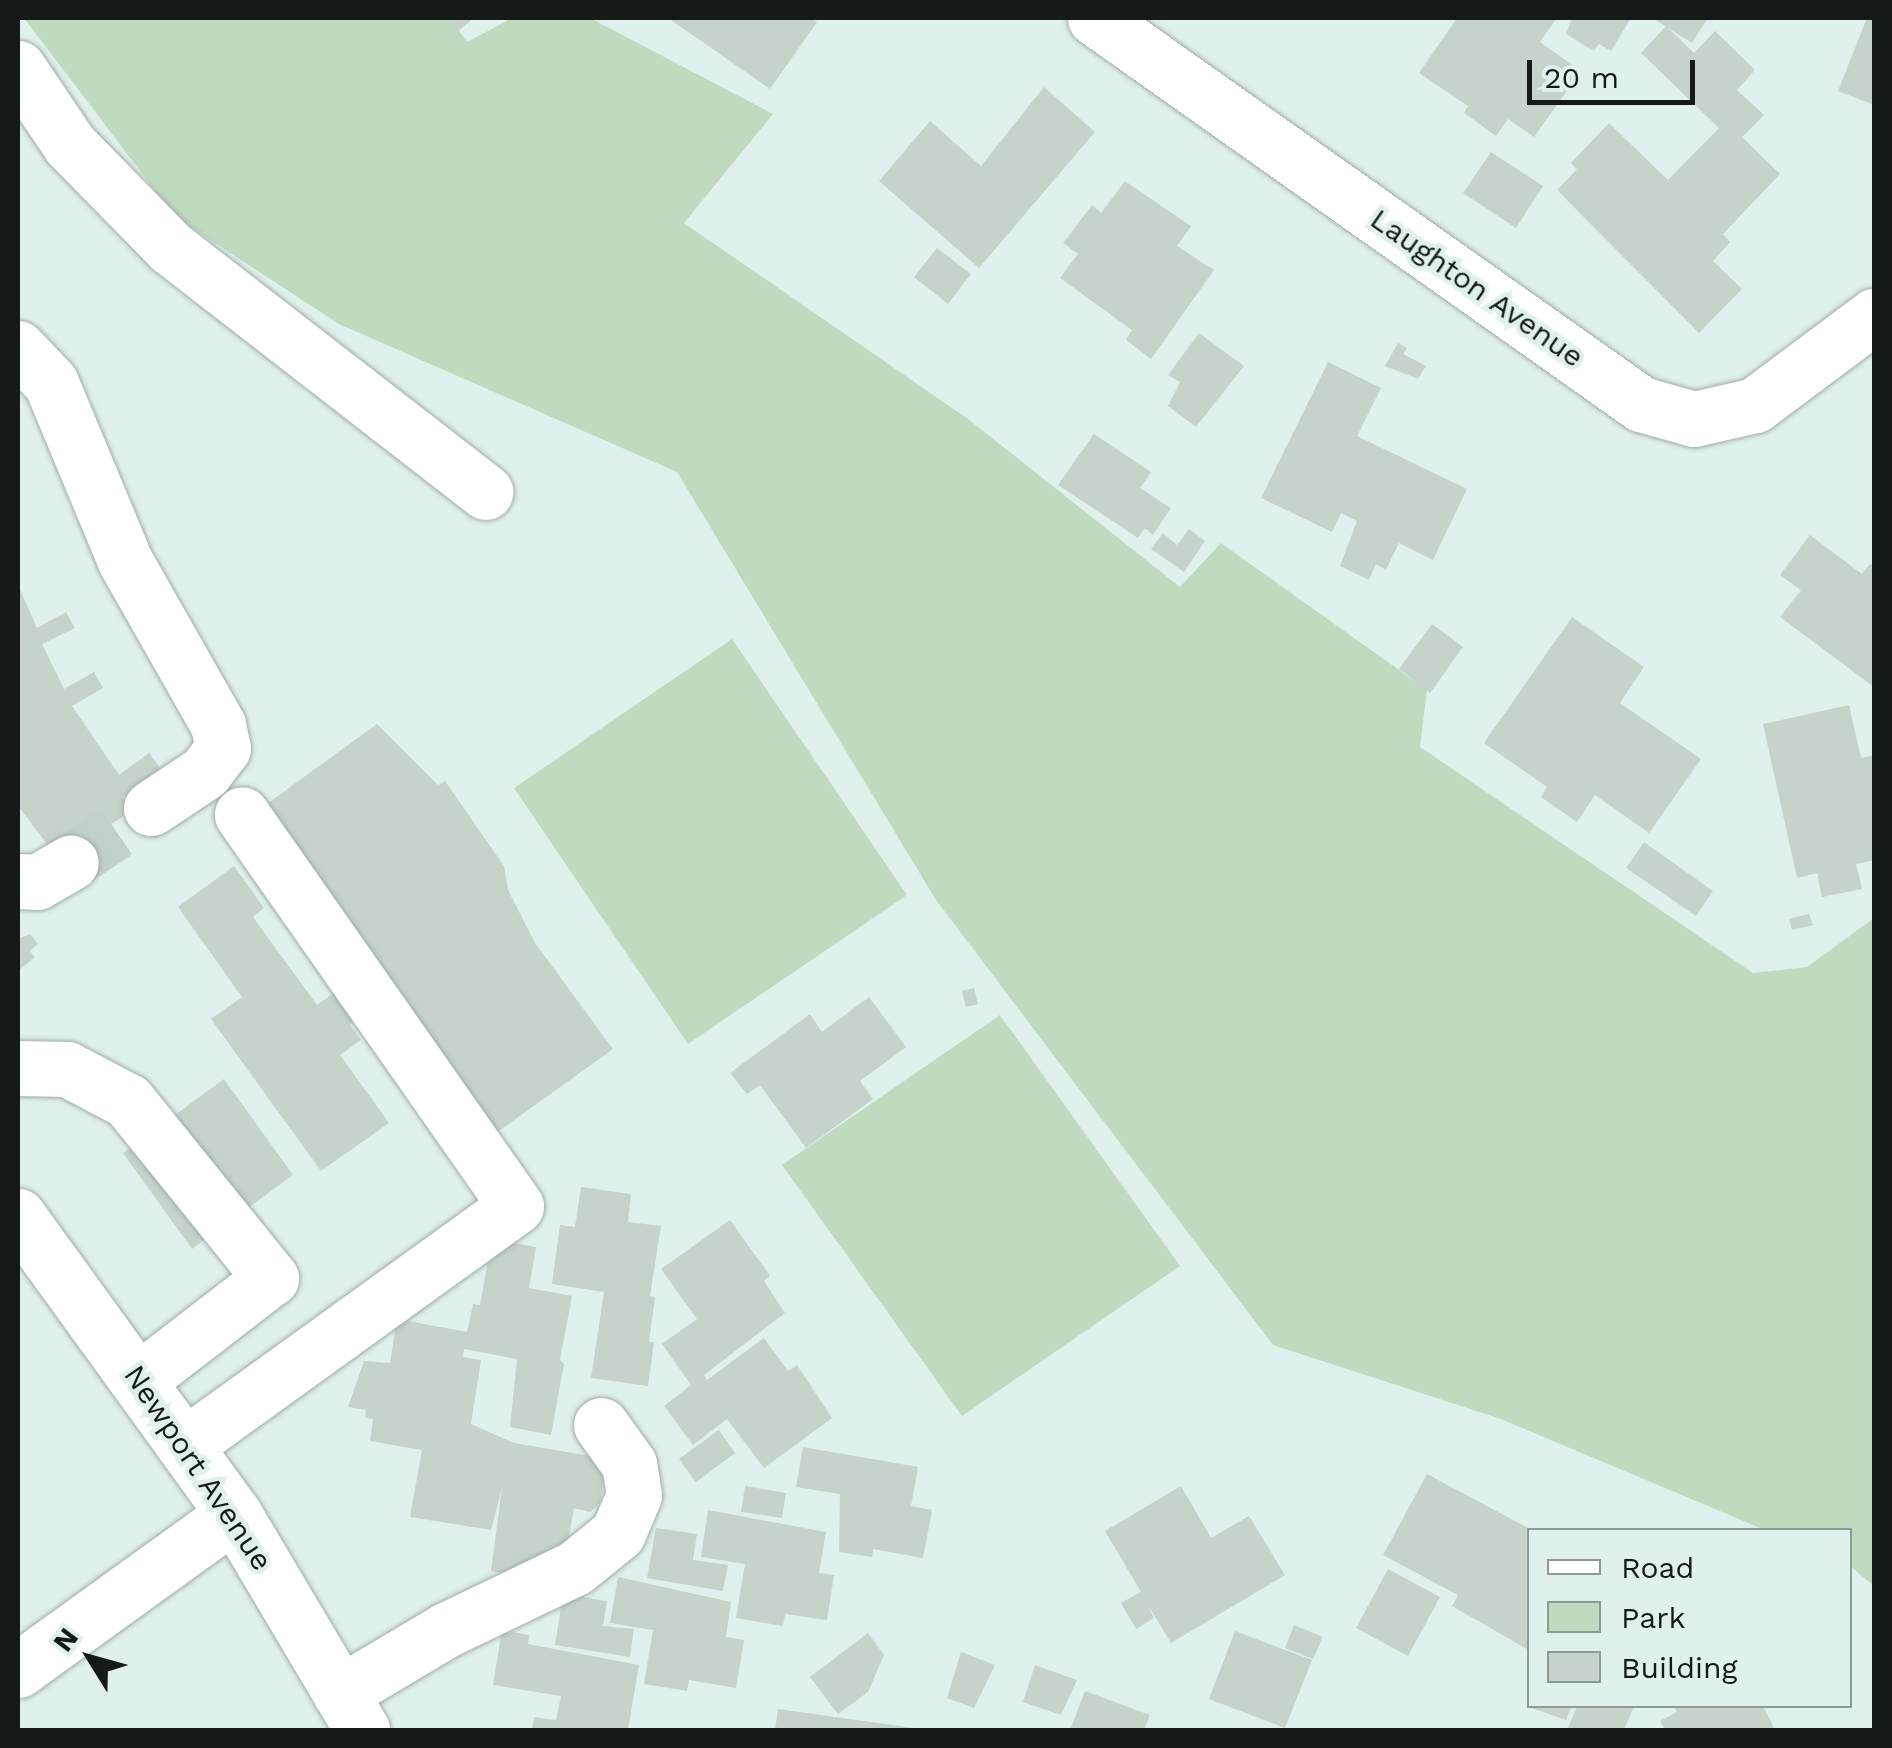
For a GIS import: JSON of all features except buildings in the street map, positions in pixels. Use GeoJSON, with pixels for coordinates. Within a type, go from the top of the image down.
{"type":"FeatureCollection","features":[{"type":"Feature","properties":{"kind":"street","name":"Laughton Avenue"},"geometry":{"type":"LineString","coordinates":[[1095,18],[1641,404],[1694,420],[1721,418],[1756,404],[1874,316]]}},
{"type":"Feature","properties":{"kind":"street"},"geometry":{"type":"LineString","coordinates":[[18,68],[70,145],[156,235],[484,492]]}},
{"type":"Feature","properties":{"kind":"street"},"geometry":{"type":"LineString","coordinates":[[18,348],[51,383],[124,561],[218,724],[223,748],[205,772],[151,808]]}},
{"type":"Feature","properties":{"kind":"street"},"geometry":{"type":"LineString","coordinates":[[185,1445],[516,1206],[242,814]]}},
{"type":"Feature","properties":{"kind":"street"},"geometry":{"type":"LineString","coordinates":[[18,880],[36,882],[71,862]]}},
{"type":"Feature","properties":{"kind":"street"},"geometry":{"type":"LineString","coordinates":[[18,1068],[66,1069],[128,1102],[272,1278],[140,1379]]}},
{"type":"Feature","properties":{"kind":"street","name":"Newport Avenue"},"geometry":{"type":"LineString","coordinates":[[18,1216],[140,1379],[234,1514],[351,1712]]}},
{"type":"Feature","properties":{"kind":"street"},"geometry":{"type":"LineString","coordinates":[[351,1712],[446,1630],[576,1568],[618,1533],[634,1495],[629,1464],[601,1425]]}},
{"type":"Feature","properties":{"kind":"street"},"geometry":{"type":"LineString","coordinates":[[18,1670],[234,1514]]}},
{"type":"Feature","properties":{"kind":"green space"},"geometry":{"type":"Polygon","coordinates":[[[24,18],[450,18],[467,42],[513,18],[590,18],[773,114],[684,223],[968,419],[1180,587],[1221,543],[1427,690],[1420,747],[1753,973],[1807,967],[1874,918],[1874,1586],[1852,1568],[1852,1528],[1760,1528],[1501,1419],[1273,1345],[936,900],[677,472],[339,324],[175,217],[24,18]]]}},
{"type":"Feature","properties":{"kind":"green space"},"geometry":{"type":"Polygon","coordinates":[[[732,639],[907,895],[688,1044],[514,788],[732,639]]]}},
{"type":"Feature","properties":{"kind":"green space"},"geometry":{"type":"Polygon","coordinates":[[[1000,1015],[1180,1266],[962,1416],[782,1165],[1000,1015]]]}},
{"type":"Feature","properties":{"kind":"tunnel"},"geometry":{"type":"LineString","coordinates":[[71,862],[151,808]]}}]}
